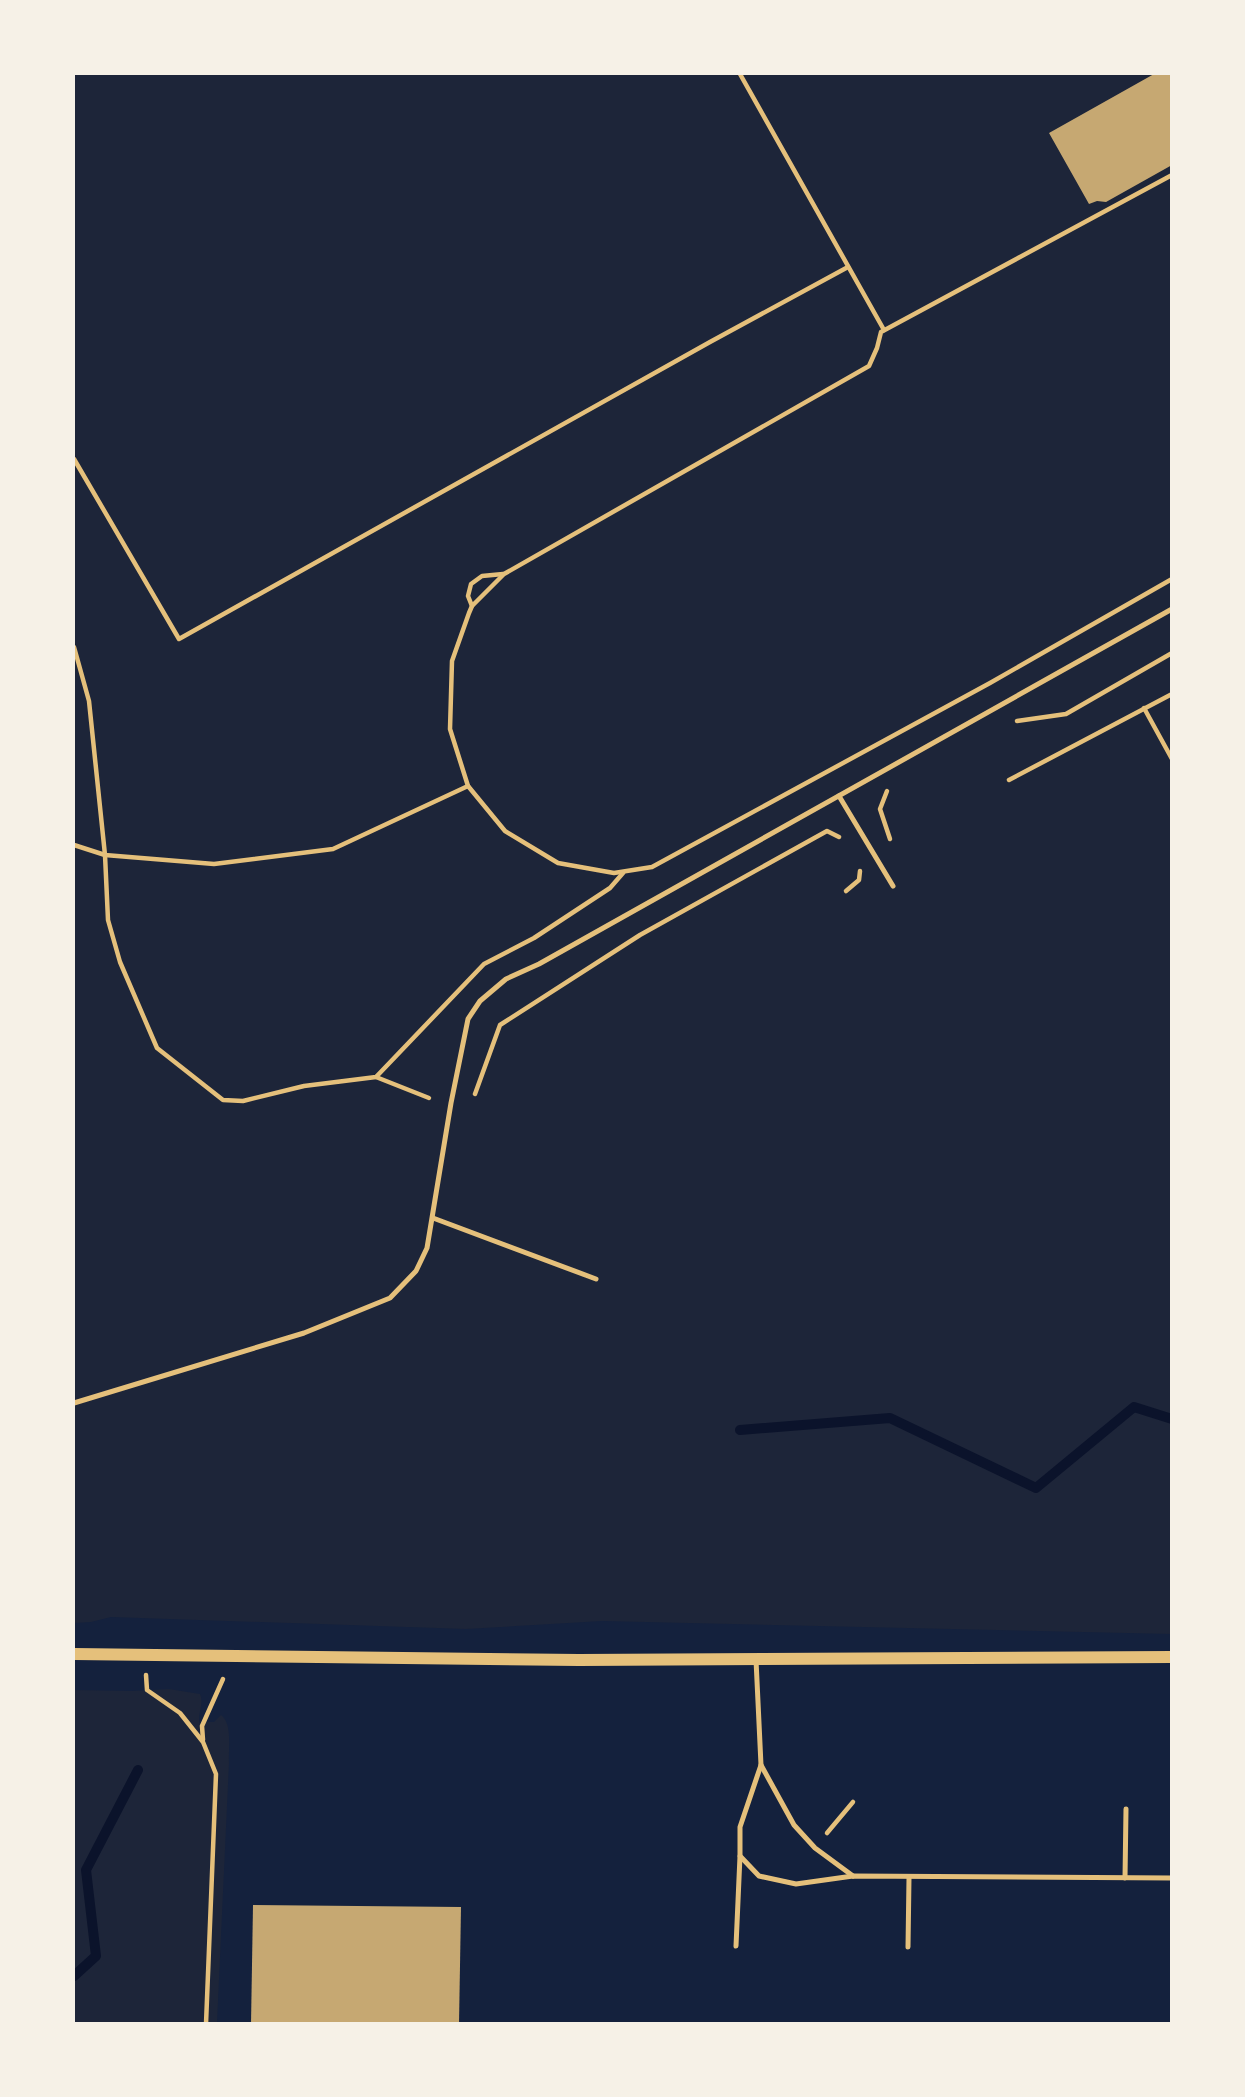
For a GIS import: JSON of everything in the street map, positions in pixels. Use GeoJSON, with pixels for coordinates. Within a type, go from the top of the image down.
{"type":"FeatureCollection","features":[{"type":"Feature","properties":{"kind":"street"},"geometry":{"type":"LineString","coordinates":[[74,1654],[579,1660],[1171,1657]]}},
{"type":"Feature","properties":{"kind":"lane"},"geometry":{"type":"LineString","coordinates":[[74,1403],[304,1333],[390,1298],[416,1270],[427,1248],[468,1019],[480,1000],[506,979],[563,951],[1171,609]]}},
{"type":"Feature","properties":{"kind":"lane"},"geometry":{"type":"LineString","coordinates":[[839,796],[893,886]]}},
{"type":"Feature","properties":{"kind":"lane"},"geometry":{"type":"LineString","coordinates":[[433,1218],[596,1279]]}},
{"type":"Feature","properties":{"kind":"lane"},"geometry":{"type":"LineString","coordinates":[[736,1946],[740,1827],[761,1765],[756,1660]]}},
{"type":"Feature","properties":{"kind":"lane"},"geometry":{"type":"LineString","coordinates":[[761,1765],[794,1825],[815,1847],[853,1876]]}},
{"type":"Feature","properties":{"kind":"lane"},"geometry":{"type":"LineString","coordinates":[[1125,1878],[1126,1809]]}},
{"type":"Feature","properties":{"kind":"lane"},"geometry":{"type":"LineString","coordinates":[[740,1856],[759,1876],[796,1884],[853,1876],[1171,1878]]}},
{"type":"Feature","properties":{"kind":"lane"},"geometry":{"type":"LineString","coordinates":[[908,1947],[909,1878]]}},
{"type":"Feature","properties":{"kind":"path"},"geometry":{"type":"LineString","coordinates":[[740,74],[884,330]]}},
{"type":"Feature","properties":{"kind":"path"},"geometry":{"type":"LineString","coordinates":[[1171,175],[884,330],[869,366],[504,574],[472,606],[452,662],[450,729],[468,786],[505,831],[558,863],[614,873],[652,867],[990,683],[1171,579]]}},
{"type":"Feature","properties":{"kind":"path"},"geometry":{"type":"LineString","coordinates":[[74,459],[179,639],[698,348],[848,267]]}},
{"type":"Feature","properties":{"kind":"path"},"geometry":{"type":"LineString","coordinates":[[472,606],[468,596],[471,584],[482,576],[504,574]]}},
{"type":"Feature","properties":{"kind":"path"},"geometry":{"type":"LineString","coordinates":[[74,647],[89,701],[105,855],[108,920],[120,962],[157,1048],[223,1100],[243,1101],[304,1086],[376,1077],[429,1098]]}},
{"type":"Feature","properties":{"kind":"path"},"geometry":{"type":"LineString","coordinates":[[1008,722],[1066,714],[1171,653]]}},
{"type":"Feature","properties":{"kind":"path"},"geometry":{"type":"LineString","coordinates":[[1009,780],[1171,694]]}},
{"type":"Feature","properties":{"kind":"path"},"geometry":{"type":"LineString","coordinates":[[1144,708],[1171,759]]}},
{"type":"Feature","properties":{"kind":"path"},"geometry":{"type":"LineString","coordinates":[[74,845],[105,855],[214,863],[333,849],[468,786]]}},
{"type":"Feature","properties":{"kind":"path"},"geometry":{"type":"LineString","coordinates":[[891,843],[880,810],[886,792],[897,786]]}},
{"type":"Feature","properties":{"kind":"path"},"geometry":{"type":"LineString","coordinates":[[475,1095],[500,1025],[640,935],[827,831],[845,839]]}},
{"type":"Feature","properties":{"kind":"path"},"geometry":{"type":"LineString","coordinates":[[846,891],[859,880],[861,865]]}},
{"type":"Feature","properties":{"kind":"path"},"geometry":{"type":"LineString","coordinates":[[376,1077],[484,964],[534,938],[588,903],[610,888],[624,872]]}},
{"type":"Feature","properties":{"kind":"path"},"geometry":{"type":"LineString","coordinates":[[203,1742],[202,1726],[223,1679]]}},
{"type":"Feature","properties":{"kind":"path"},"geometry":{"type":"LineString","coordinates":[[145,1682],[147,1690],[180,1713],[203,1742],[216,1774],[206,2024]]}},
{"type":"Feature","properties":{"kind":"path"},"geometry":{"type":"LineString","coordinates":[[815,1847],[853,1802]]}},
{"type":"Feature","properties":{"kind":"shaded area"},"geometry":{"type":"Polygon","coordinates":[[[74,74],[1171,74],[1171,1634],[602,1621],[466,1629],[111,1617],[74,1623],[74,74]]]}},
{"type":"Feature","properties":{"kind":"shaded area"},"geometry":{"type":"Polygon","coordinates":[[[169,1689],[200,1694],[201,1727],[206,1722],[214,1722],[221,1715],[229,1730],[217,2023],[74,2024],[74,1690],[169,1689]]]}},
{"type":"Feature","properties":{"kind":"building"},"geometry":{"type":"Polygon","coordinates":[[[1154,74],[1172,74],[1172,165],[1106,202],[1089,204],[1049,133],[1154,74]]]}},
{"type":"Feature","properties":{"kind":"building"},"geometry":{"type":"Polygon","coordinates":[[[253,1905],[461,1907],[459,2024],[251,2024],[253,1905]]]}},
{"type":"Feature","properties":{"kind":"waterway"},"geometry":{"type":"LineString","coordinates":[[740,1430],[890,1418],[1036,1488],[1134,1407],[1172,1419]]}},
{"type":"Feature","properties":{"kind":"waterway"},"geometry":{"type":"LineString","coordinates":[[74,1976],[96,1956],[86,1870],[138,1770]]}}]}
